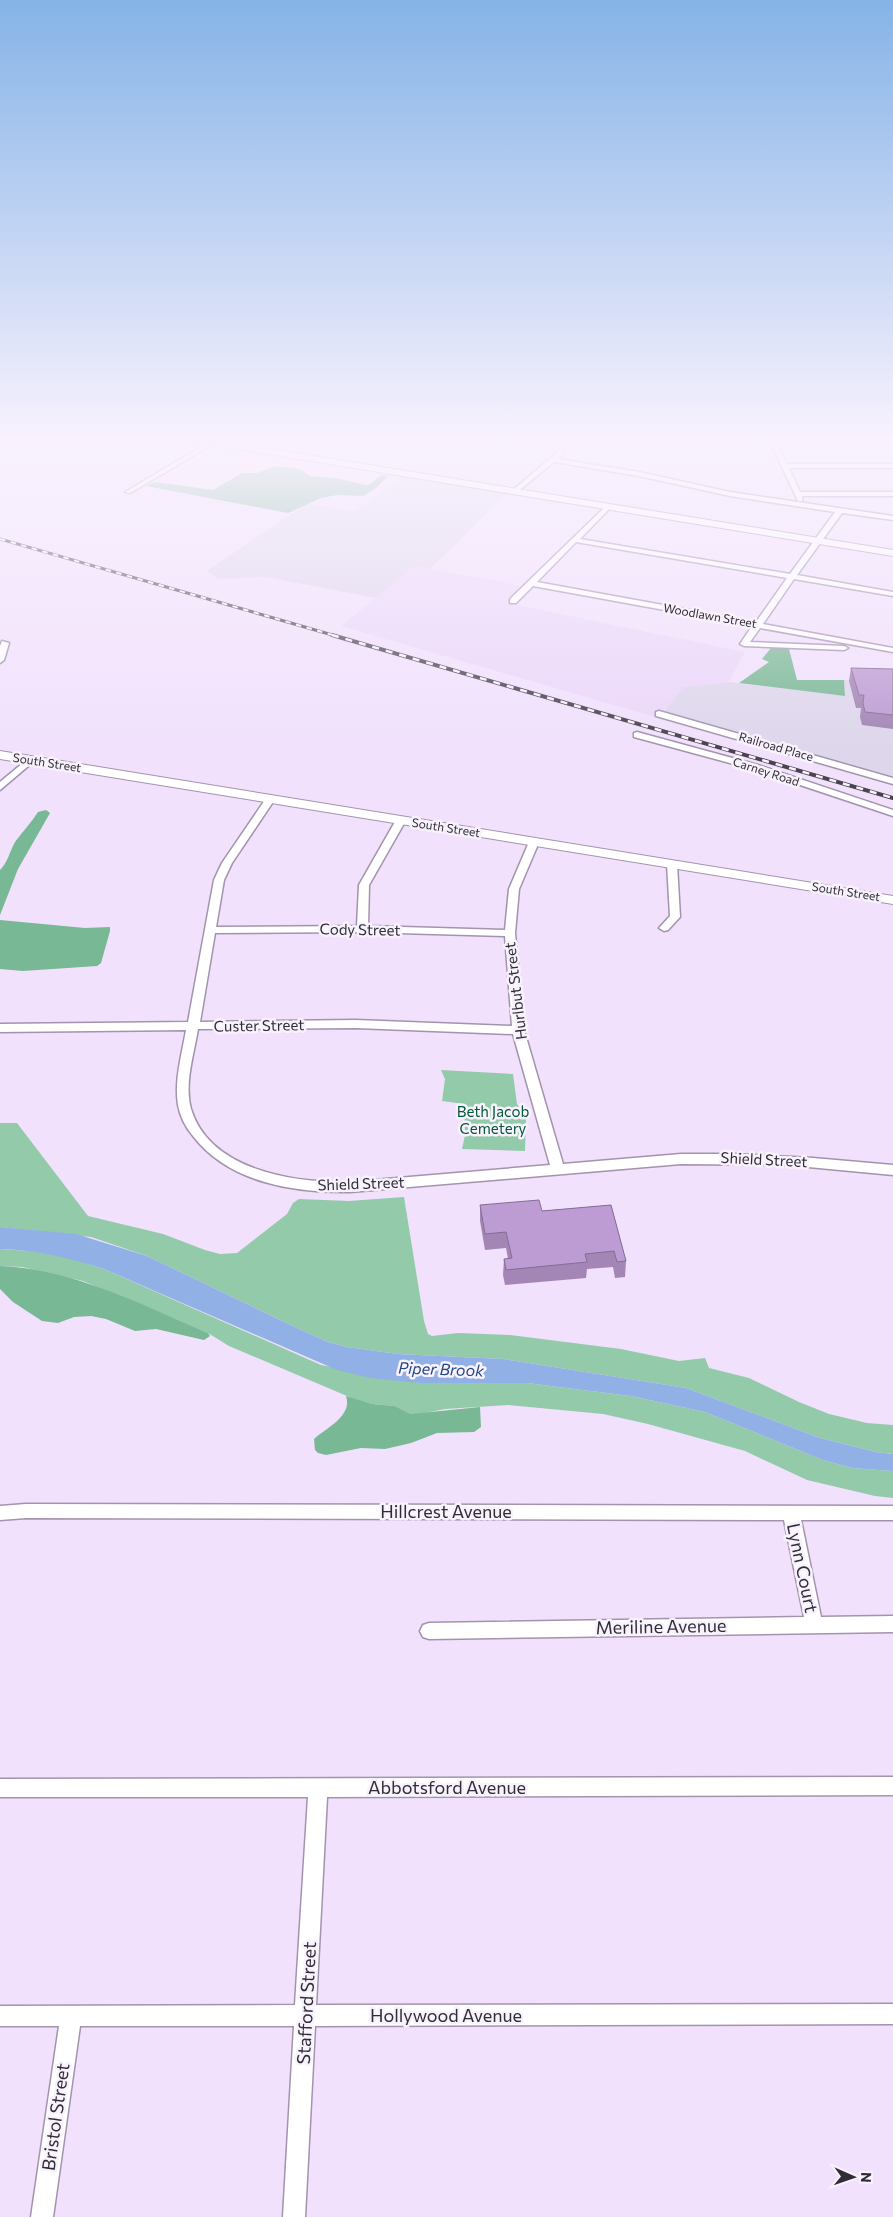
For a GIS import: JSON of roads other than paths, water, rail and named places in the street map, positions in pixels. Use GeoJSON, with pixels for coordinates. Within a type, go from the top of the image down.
{"type":"FeatureCollection","features":[{"type":"Feature","properties":{"kind":"main road"},"geometry":{"type":"LineString","coordinates":[[822,540],[893,552]]}},
{"type":"Feature","properties":{"kind":"main road","name":"South Street"},"geometry":{"type":"LineString","coordinates":[[0,755],[893,900]]}},
{"type":"Feature","properties":{"kind":"street"},"geometry":{"type":"LineString","coordinates":[[513,601],[575,540]]}},
{"type":"Feature","properties":{"kind":"street"},"geometry":{"type":"LineString","coordinates":[[578,540],[893,594]]}},
{"type":"Feature","properties":{"kind":"street"},"geometry":{"type":"LineString","coordinates":[[758,625],[819,540]]}},
{"type":"Feature","properties":{"kind":"street","name":"Woodlawn Street"},"geometry":{"type":"LineString","coordinates":[[530,583],[891,650]]}},
{"type":"Feature","properties":{"kind":"street","name":"Woodlawn Street"},"geometry":{"type":"LineString","coordinates":[[758,625],[744,644],[891,650]]}},
{"type":"Feature","properties":{"kind":"street"},"geometry":{"type":"LineString","coordinates":[[0,660],[5,644]]}},
{"type":"Feature","properties":{"kind":"street","name":"Railroad Place"},"geometry":{"type":"LineString","coordinates":[[659,714],[893,781]]}},
{"type":"Feature","properties":{"kind":"street","name":"Carney Road"},"geometry":{"type":"LineString","coordinates":[[637,736],[755,767],[893,814]]}},
{"type":"Feature","properties":{"kind":"street"},"geometry":{"type":"LineString","coordinates":[[0,787],[30,760]]}},
{"type":"Feature","properties":{"kind":"street","name":"Shield Street"},"geometry":{"type":"LineString","coordinates":[[270,799],[226,862],[219,880],[183,1082],[185,1109],[198,1135],[226,1159],[246,1171],[278,1181],[317,1188],[350,1187],[723,1157],[776,1159],[893,1170]]}},
{"type":"Feature","properties":{"kind":"street"},"geometry":{"type":"LineString","coordinates":[[362,928],[364,885],[401,820]]}},
{"type":"Feature","properties":{"kind":"street","name":"Hurlbut Street"},"geometry":{"type":"LineString","coordinates":[[534,842],[514,889],[510,933],[518,1030],[558,1170]]}},
{"type":"Feature","properties":{"kind":"street"},"geometry":{"type":"LineString","coordinates":[[664,928],[675,917],[672,864]]}},
{"type":"Feature","properties":{"kind":"street","name":"Cody Street"},"geometry":{"type":"LineString","coordinates":[[210,930],[362,928],[510,933]]}},
{"type":"Feature","properties":{"kind":"street","name":"Custer Street"},"geometry":{"type":"LineString","coordinates":[[0,1028],[356,1024],[518,1030]]}},
{"type":"Feature","properties":{"kind":"street","name":"Hillcrest Avenue"},"geometry":{"type":"LineString","coordinates":[[0,1513],[26,1511],[893,1513]]}},
{"type":"Feature","properties":{"kind":"street","name":"Lynn Court"},"geometry":{"type":"LineString","coordinates":[[791,1513],[814,1624]]}},
{"type":"Feature","properties":{"kind":"street","name":"Meriline Avenue"},"geometry":{"type":"LineString","coordinates":[[429,1631],[893,1624]]}},
{"type":"Feature","properties":{"kind":"street","name":"Abbotsford Avenue"},"geometry":{"type":"LineString","coordinates":[[0,1788],[318,1789],[893,1786]]}},
{"type":"Feature","properties":{"kind":"street","name":"Stafford Street"},"geometry":{"type":"LineString","coordinates":[[294,2217],[318,1789]]}},
{"type":"Feature","properties":{"kind":"street","name":"Hollywood Avenue"},"geometry":{"type":"LineString","coordinates":[[0,2016],[70,2018],[893,2014]]}},
{"type":"Feature","properties":{"kind":"street","name":"Bristol Street"},"geometry":{"type":"LineString","coordinates":[[42,2217],[70,2018]]}},
{"type":"Feature","properties":{"kind":"water","name":"Piper Brook"},"geometry":{"type":"Polygon","coordinates":[[[0,1227],[76,1234],[147,1256],[299,1329],[328,1342],[347,1347],[398,1354],[503,1359],[686,1388],[820,1438],[876,1452],[893,1454],[893,1471],[852,1468],[823,1460],[705,1412],[631,1396],[527,1383],[420,1383],[370,1378],[337,1370],[104,1269],[53,1255],[0,1249],[0,1227]]]}},
{"type":"Feature","properties":{"kind":"railway"},"geometry":{"type":"LineString","coordinates":[[5,540],[336,636]]}},
{"type":"Feature","properties":{"kind":"railway"},"geometry":{"type":"LineString","coordinates":[[332,635],[893,798]]}},
{"type":"Feature","properties":{"kind":"park label","name":"Beth Jacob Cemetery"},"geometry":{"type":"Point","coordinates":[493,1120]}}]}
